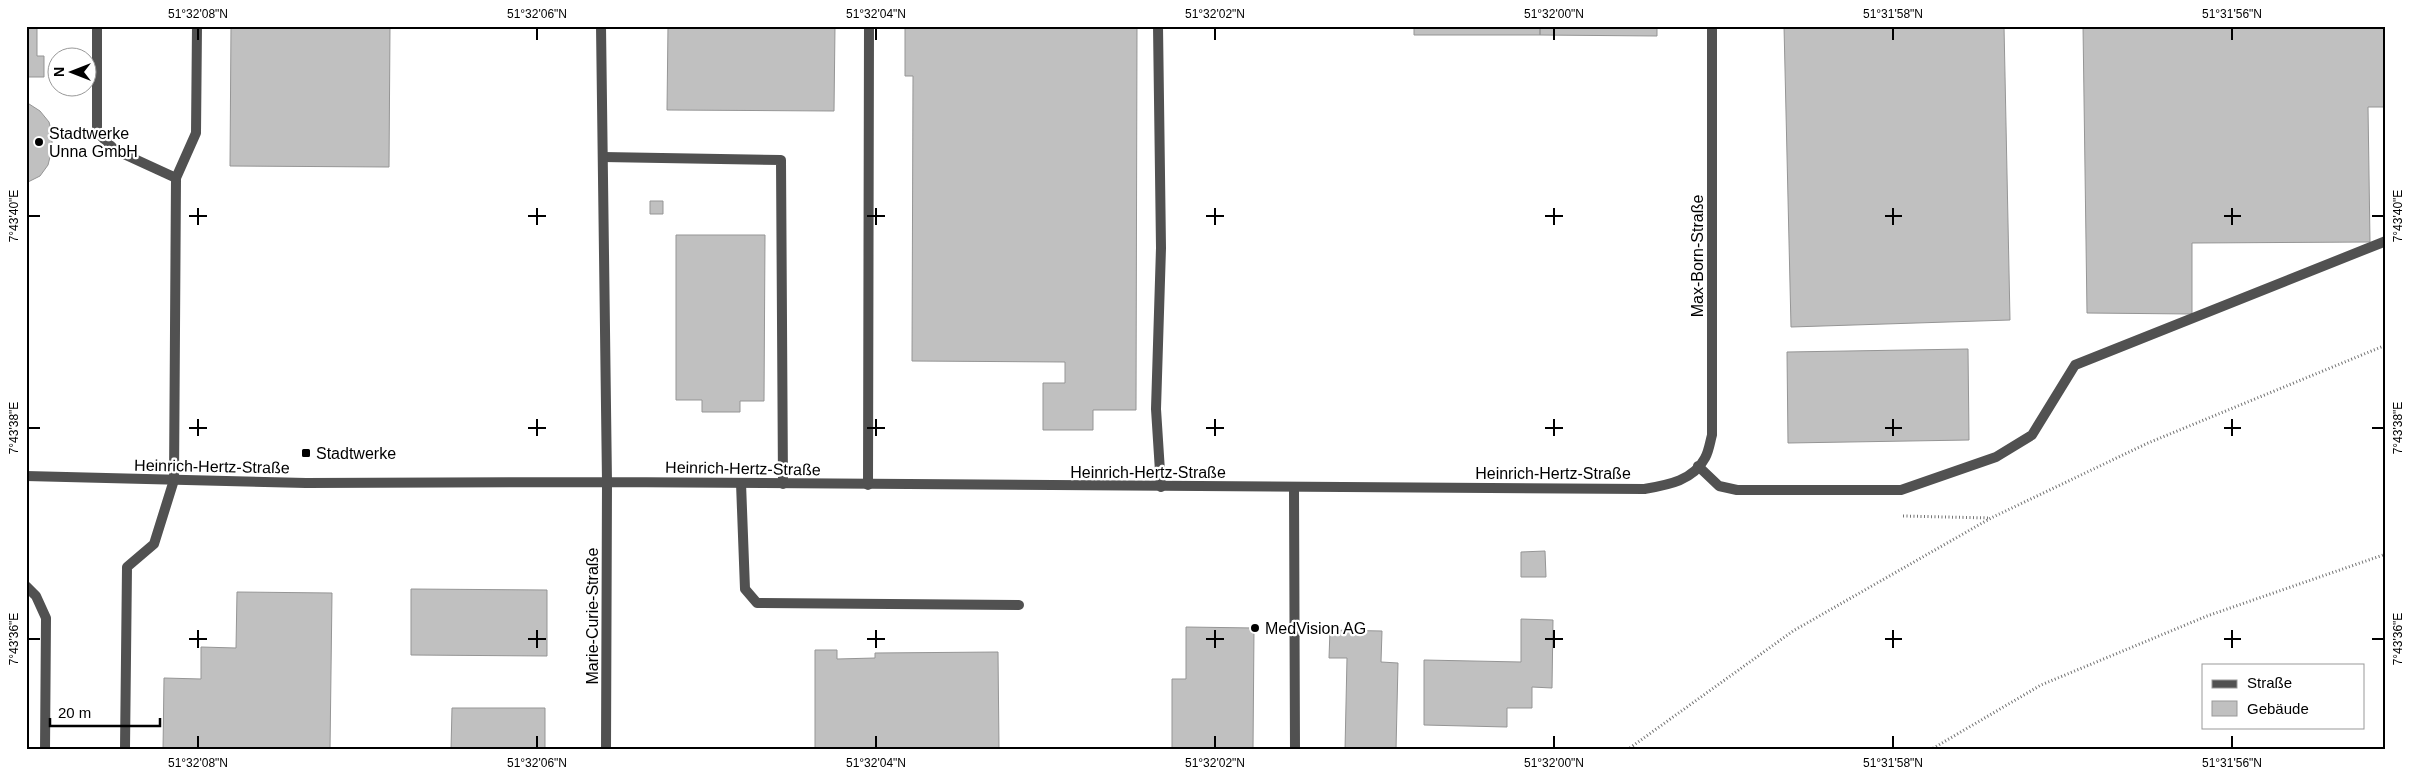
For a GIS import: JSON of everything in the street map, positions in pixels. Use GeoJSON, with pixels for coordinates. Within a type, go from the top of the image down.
{"type":"FeatureCollection","features":[{"type":"Feature","properties":{"kind":"street"},"geometry":{"type":"LineString","coordinates":[[97,26],[97,132],[115,150],[176,178]]}},
{"type":"Feature","properties":{"kind":"street"},"geometry":{"type":"LineString","coordinates":[[125,748],[128,567],[154,544],[174,480],[176,178],[196,133],[197,26]]}},
{"type":"Feature","properties":{"kind":"street"},"geometry":{"type":"LineString","coordinates":[[601,26],[607,482]]}},
{"type":"Feature","properties":{"kind":"street"},"geometry":{"type":"LineString","coordinates":[[868,484],[869,26]]}},
{"type":"Feature","properties":{"kind":"street"},"geometry":{"type":"LineString","coordinates":[[1158,26],[1161,248],[1156,409],[1161,487]]}},
{"type":"Feature","properties":{"kind":"street","name":"Max-Born-Straße"},"geometry":{"type":"LineString","coordinates":[[1688,476],[1705,458],[1712,435],[1712,26]]}},
{"type":"Feature","properties":{"kind":"street"},"geometry":{"type":"LineString","coordinates":[[603,157],[781,160],[783,484]]}},
{"type":"Feature","properties":{"kind":"street"},"geometry":{"type":"LineString","coordinates":[[1698,466],[1719,486],[1738,490],[1901,490],[1996,457],[2032,435],[2075,365],[2386,241]]}},
{"type":"Feature","properties":{"kind":"street","name":"Heinrich-Hertz-Straße"},"geometry":{"type":"LineString","coordinates":[[26,476],[174,480],[1644,489],[1671,484],[1688,476]]}},
{"type":"Feature","properties":{"kind":"street","name":"Marie-Curie-Straße"},"geometry":{"type":"LineString","coordinates":[[606,750],[607,482]]}},
{"type":"Feature","properties":{"kind":"street"},"geometry":{"type":"LineString","coordinates":[[741,483],[744,589],[757,603],[1019,605]]}},
{"type":"Feature","properties":{"kind":"street"},"geometry":{"type":"LineString","coordinates":[[1294,488],[1296,750]]}},
{"type":"Feature","properties":{"kind":"street"},"geometry":{"type":"LineString","coordinates":[[26,586],[36,596],[46,618],[45,750]]}},
{"type":"Feature","properties":{"kind":"path"},"geometry":{"type":"LineString","coordinates":[[1626,750],[1793,632],[1991,518],[2148,443],[2386,345]]}},
{"type":"Feature","properties":{"kind":"path"},"geometry":{"type":"LineString","coordinates":[[1930,750],[2041,685],[2207,616],[2386,554]]}},
{"type":"Feature","properties":{"kind":"building","name":"Stadtwerke Unna GmbH"},"geometry":{"type":"Polygon","coordinates":[[[26,26],[37,26],[37,56],[44,56],[44,77],[26,77],[26,26]]]}},
{"type":"Feature","properties":{"kind":"building"},"geometry":{"type":"Polygon","coordinates":[[[231,26],[390,26],[389,167],[230,166],[231,26]]]}},
{"type":"Feature","properties":{"kind":"building"},"geometry":{"type":"Polygon","coordinates":[[[668,26],[835,26],[834,111],[667,110],[668,26]]]}},
{"type":"Feature","properties":{"kind":"building"},"geometry":{"type":"Polygon","coordinates":[[[905,26],[1137,26],[1136,410],[1093,410],[1093,430],[1043,430],[1043,383],[1065,383],[1065,362],[912,361],[913,76],[905,76],[905,26]]]}},
{"type":"Feature","properties":{"kind":"building"},"geometry":{"type":"Polygon","coordinates":[[[1414,26],[1540,26],[1540,35],[1414,35],[1414,26]]]}},
{"type":"Feature","properties":{"kind":"building"},"geometry":{"type":"Polygon","coordinates":[[[1540,26],[1657,26],[1657,36],[1540,35],[1540,26]]]}},
{"type":"Feature","properties":{"kind":"building"},"geometry":{"type":"Polygon","coordinates":[[[1784,26],[2004,26],[2010,320],[1791,327],[1784,26]]]}},
{"type":"Feature","properties":{"kind":"building"},"geometry":{"type":"Polygon","coordinates":[[[2083,26],[2386,26],[2386,107],[2368,107],[2370,242],[2192,243],[2192,314],[2087,313],[2083,26]]]}},
{"type":"Feature","properties":{"kind":"building","name":"Stadtwerke Unna GmbH"},"geometry":{"type":"Polygon","coordinates":[[[26,102],[40,111],[49,122],[52,134],[52,149],[48,165],[40,176],[26,183],[26,102]]]}},
{"type":"Feature","properties":{"kind":"building"},"geometry":{"type":"Polygon","coordinates":[[[650,201],[663,201],[663,214],[650,214],[650,201]]]}},
{"type":"Feature","properties":{"kind":"building"},"geometry":{"type":"Polygon","coordinates":[[[676,235],[765,235],[764,401],[740,401],[740,412],[702,412],[702,400],[676,400],[676,235]]]}},
{"type":"Feature","properties":{"kind":"building"},"geometry":{"type":"Polygon","coordinates":[[[1968,349],[1969,440],[1788,443],[1787,352],[1968,349]]]}},
{"type":"Feature","properties":{"kind":"building"},"geometry":{"type":"Polygon","coordinates":[[[1545,551],[1546,577],[1521,577],[1521,552],[1545,551]]]}},
{"type":"Feature","properties":{"kind":"building"},"geometry":{"type":"Polygon","coordinates":[[[411,589],[547,590],[547,656],[411,655],[411,589]]]}},
{"type":"Feature","properties":{"kind":"building"},"geometry":{"type":"Polygon","coordinates":[[[237,592],[332,593],[330,750],[163,750],[164,678],[201,679],[201,647],[236,648],[237,592]]]}},
{"type":"Feature","properties":{"kind":"building"},"geometry":{"type":"Polygon","coordinates":[[[1521,619],[1553,620],[1552,688],[1532,687],[1532,708],[1507,708],[1507,727],[1424,725],[1424,660],[1521,662],[1521,619]]]}},
{"type":"Feature","properties":{"kind":"building"},"geometry":{"type":"Polygon","coordinates":[[[1186,627],[1254,628],[1253,750],[1172,750],[1172,679],[1186,679],[1186,627]]]}},
{"type":"Feature","properties":{"kind":"building"},"geometry":{"type":"Polygon","coordinates":[[[1330,630],[1382,631],[1381,662],[1398,663],[1396,750],[1345,750],[1347,658],[1329,658],[1330,630]]]}},
{"type":"Feature","properties":{"kind":"building"},"geometry":{"type":"Polygon","coordinates":[[[815,650],[837,650],[837,659],[875,658],[875,653],[998,652],[999,750],[815,750],[815,650]]]}},
{"type":"Feature","properties":{"kind":"building"},"geometry":{"type":"Polygon","coordinates":[[[452,708],[545,708],[545,750],[451,750],[452,708]]]}},
{"type":"Feature","properties":{"kind":"place","name":"Stadtwerke Unna GmbH"},"geometry":{"type":"Point","coordinates":[39,142]}},
{"type":"Feature","properties":{"kind":"place","name":"Stadtwerke"},"geometry":{"type":"Point","coordinates":[306,453]}},
{"type":"Feature","properties":{"kind":"place","name":"MedVision AG"},"geometry":{"type":"Point","coordinates":[1255,628]}}]}
